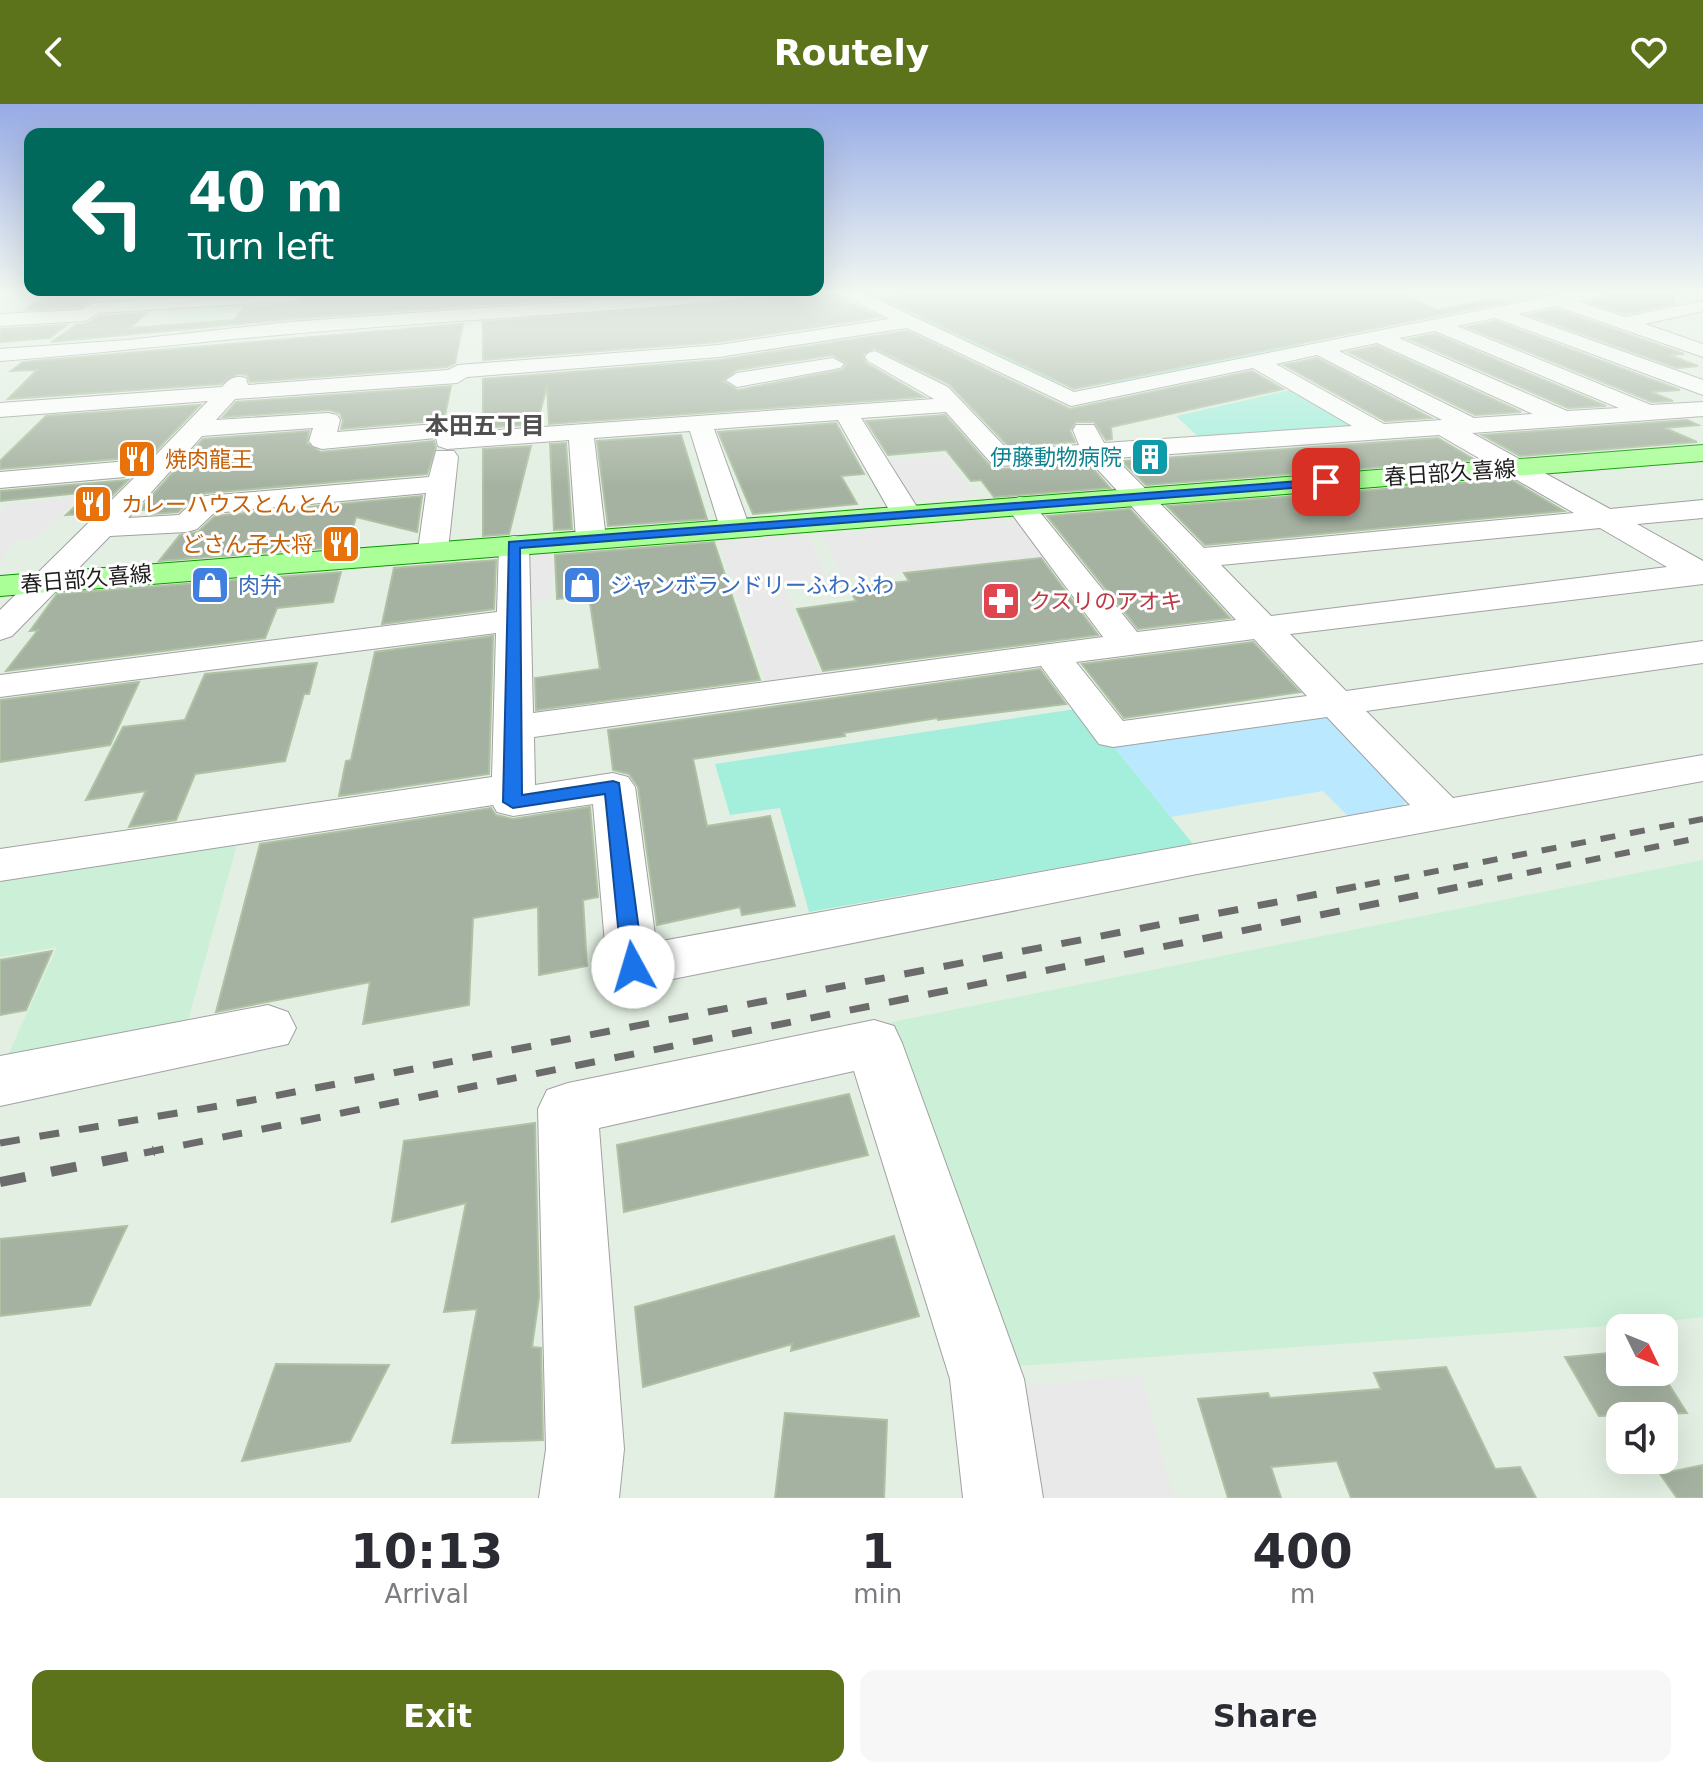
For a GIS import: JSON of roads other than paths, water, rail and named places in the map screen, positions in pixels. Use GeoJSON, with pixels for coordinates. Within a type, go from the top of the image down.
{"type":"FeatureCollection","features":[{"type":"Feature","properties":{"kind":"main road","name":"春日部久喜線"},"geometry":{"type":"LineString","coordinates":[[0,586],[1703,453]]}},
{"type":"Feature","properties":{"kind":"street"},"geometry":{"type":"LineString","coordinates":[[0,629],[102,528],[264,357]]}},
{"type":"Feature","properties":{"kind":"street"},"geometry":{"type":"LineString","coordinates":[[433,550],[460,357]]}},
{"type":"Feature","properties":{"kind":"street"},"geometry":{"type":"LineString","coordinates":[[636,357],[637,366]]}},
{"type":"Feature","properties":{"kind":"street"},"geometry":{"type":"LineString","coordinates":[[0,410],[457,374],[637,366],[686,357]]}},
{"type":"Feature","properties":{"kind":"street"},"geometry":{"type":"LineString","coordinates":[[723,357],[756,416]]}},
{"type":"Feature","properties":{"kind":"street"},"geometry":{"type":"LineString","coordinates":[[737,380],[875,357]]}},
{"type":"Feature","properties":{"kind":"street"},"geometry":{"type":"LineString","coordinates":[[875,357],[940,392],[1001,458],[1703,409]]}},
{"type":"Feature","properties":{"kind":"street"},"geometry":{"type":"LineString","coordinates":[[982,357],[1071,399],[1277,357]]}},
{"type":"Feature","properties":{"kind":"street"},"geometry":{"type":"LineString","coordinates":[[1336,357],[1472,426]]}},
{"type":"Feature","properties":{"kind":"street"},"geometry":{"type":"LineString","coordinates":[[1425,357],[1563,419]]}},
{"type":"Feature","properties":{"kind":"street"},"geometry":{"type":"LineString","coordinates":[[1515,357],[1652,413]]}},
{"type":"Feature","properties":{"kind":"street"},"geometry":{"type":"LineString","coordinates":[[1618,357],[1703,388]]}},
{"type":"Feature","properties":{"kind":"street"},"geometry":{"type":"LineString","coordinates":[[1256,361],[1380,432]]}},
{"type":"Feature","properties":{"kind":"street"},"geometry":{"type":"LineString","coordinates":[[803,369],[844,400],[907,515]]}},
{"type":"Feature","properties":{"kind":"street"},"geometry":{"type":"LineString","coordinates":[[647,399],[657,424]]}},
{"type":"Feature","properties":{"kind":"street"},"geometry":{"type":"LineString","coordinates":[[1071,399],[1094,450],[1443,814]]}},
{"type":"Feature","properties":{"kind":"street"},"geometry":{"type":"LineString","coordinates":[[196,429],[328,420],[322,441],[581,431],[756,416],[844,400],[951,405]]}},
{"type":"Feature","properties":{"kind":"street"},"geometry":{"type":"LineString","coordinates":[[699,421],[735,528]]}},
{"type":"Feature","properties":{"kind":"street"},"geometry":{"type":"LineString","coordinates":[[1445,428],[1702,573]]}},
{"type":"Feature","properties":{"kind":"street"},"geometry":{"type":"LineString","coordinates":[[581,431],[591,539]]}},
{"type":"Feature","properties":{"kind":"street"},"geometry":{"type":"LineString","coordinates":[[0,480],[160,466]]}},
{"type":"Feature","properties":{"kind":"street"},"geometry":{"type":"LineString","coordinates":[[102,528],[187,523],[206,505],[440,484]]}},
{"type":"Feature","properties":{"kind":"street"},"geometry":{"type":"LineString","coordinates":[[1020,506],[1128,645]]}},
{"type":"Feature","properties":{"kind":"street"},"geometry":{"type":"LineString","coordinates":[[1197,558],[1703,509]]}},
{"type":"Feature","properties":{"kind":"street"},"geometry":{"type":"LineString","coordinates":[[514,545],[513,802],[613,787],[633,967],[1703,768]]}},
{"type":"Feature","properties":{"kind":"street"},"geometry":{"type":"LineString","coordinates":[[514,728],[1051,654],[1702,573]]}},
{"type":"Feature","properties":{"kind":"street"},"geometry":{"type":"LineString","coordinates":[[0,686],[515,620]]}},
{"type":"Feature","properties":{"kind":"street"},"geometry":{"type":"LineString","coordinates":[[1051,654],[1113,735],[1703,652]]}},
{"type":"Feature","properties":{"kind":"street"},"geometry":{"type":"LineString","coordinates":[[0,865],[513,788]]}},
{"type":"Feature","properties":{"kind":"street"},"geometry":{"type":"LineString","coordinates":[[0,1081],[268,1028]]}},
{"type":"Feature","properties":{"kind":"street"},"geometry":{"type":"LineString","coordinates":[[579,1498],[585,1449],[568,1109],[874,1043],[987,1379],[1003,1498]]}},
{"type":"Feature","properties":{"kind":"railway"},"geometry":{"type":"LineString","coordinates":[[1365,885],[1703,819]]}},
{"type":"Feature","properties":{"kind":"railway"},"geometry":{"type":"LineString","coordinates":[[1468,885],[1703,837]]}},
{"type":"Feature","properties":{"kind":"railway"},"geometry":{"type":"LineString","coordinates":[[0,1143],[248,1101],[1375,883]]}},
{"type":"Feature","properties":{"kind":"railway"},"geometry":{"type":"LineString","coordinates":[[144,1153],[1478,883]]}},
{"type":"Feature","properties":{"kind":"railway"},"geometry":{"type":"LineString","coordinates":[[0,1182],[154,1151]]}},
{"type":"Feature","properties":{"kind":"place","name":"伊藤動物病院"},"geometry":{"type":"Point","coordinates":[1150,457]}},
{"type":"Feature","properties":{"kind":"place","name":"焼肉龍王"},"geometry":{"type":"Point","coordinates":[137,459]}},
{"type":"Feature","properties":{"kind":"place","name":"カレーハウスとんとん"},"geometry":{"type":"Point","coordinates":[93,504]}},
{"type":"Feature","properties":{"kind":"place","name":"どさん子大将"},"geometry":{"type":"Point","coordinates":[341,544]}},
{"type":"Feature","properties":{"kind":"place","name":"肉弁"},"geometry":{"type":"Point","coordinates":[210,585]}},
{"type":"Feature","properties":{"kind":"place","name":"ジャンボランドリーふわふわ"},"geometry":{"type":"Point","coordinates":[582,585]}},
{"type":"Feature","properties":{"kind":"place","name":"クスリのアオキ"},"geometry":{"type":"Point","coordinates":[1001,601]}},
{"type":"Feature","properties":{"kind":"district","name":"本田五丁目"},"geometry":{"type":"Point","coordinates":[485,426]}}]}
